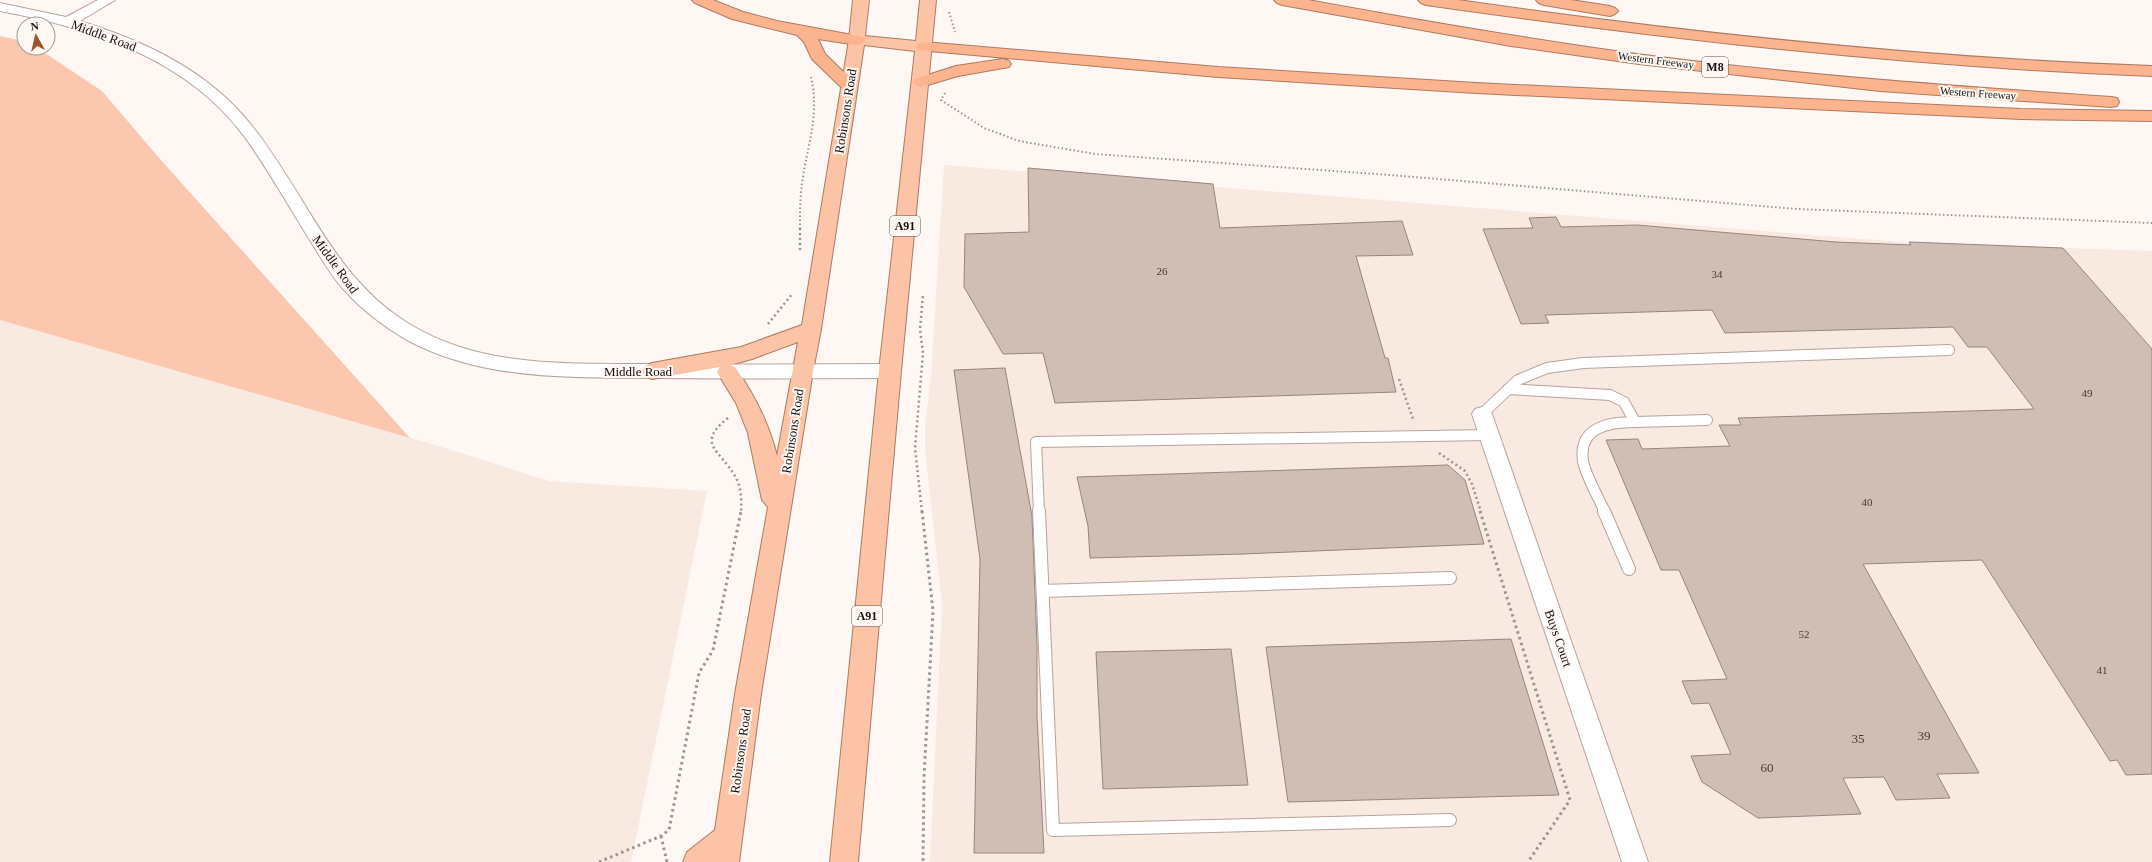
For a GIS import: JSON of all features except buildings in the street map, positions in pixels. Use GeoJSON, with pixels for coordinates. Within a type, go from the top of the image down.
{"type":"FeatureCollection","features":[{"type":"Feature","properties":{"kind":"highway"},"geometry":{"type":"LineString","coordinates":[[700,0],[742,17],[803,32],[924,47],[1088,62],[1218,72],[1476,88],[2013,113],[2152,116]]}},
{"type":"Feature","properties":{"kind":"highway","name":"Robinsons Road"},"geometry":{"type":"LineString","coordinates":[[726,850],[748,694],[802,371],[811,330],[849,85],[858,40],[861,0]]}},
{"type":"Feature","properties":{"kind":"highway","name":"A91"},"geometry":{"type":"LineString","coordinates":[[844,862],[890,371],[921,82],[928,0]]}},
{"type":"Feature","properties":{"kind":"highway","name":"Western Freeway"},"geometry":{"type":"LineString","coordinates":[[1282,0],[1511,42],[1638,59],[1880,86],[2152,104]]}},
{"type":"Feature","properties":{"kind":"highway","name":"M8"},"geometry":{"type":"LineString","coordinates":[[1426,0],[1756,44],[1892,57],[2094,69],[2152,70]]}},
{"type":"Feature","properties":{"kind":"highway"},"geometry":{"type":"LineString","coordinates":[[1544,0],[1667,20],[1911,51],[2152,70]]}},
{"type":"Feature","properties":{"kind":"highway"},"geometry":{"type":"LineString","coordinates":[[803,32],[810,40],[818,56],[849,85]]}},
{"type":"Feature","properties":{"kind":"highway"},"geometry":{"type":"LineString","coordinates":[[921,82],[956,71],[1000,64],[1088,62]]}},
{"type":"Feature","properties":{"kind":"highway"},"geometry":{"type":"LineString","coordinates":[[652,371],[715,361],[772,344],[811,330]]}},
{"type":"Feature","properties":{"kind":"highway"},"geometry":{"type":"LineString","coordinates":[[728,372],[750,405],[767,457],[777,519]]}},
{"type":"Feature","properties":{"kind":"highway"},"geometry":{"type":"LineString","coordinates":[[697,862],[726,850]]}},
{"type":"Feature","properties":{"kind":"street"},"geometry":{"type":"LineString","coordinates":[[68,22],[108,0]]}},
{"type":"Feature","properties":{"kind":"street","name":"Middle Road"},"geometry":{"type":"LineString","coordinates":[[0,7],[68,22],[119,39],[168,62],[208,88],[242,122],[350,286],[368,305],[389,322],[443,349],[509,364],[557,369],[728,372],[890,371]]}},
{"type":"Feature","properties":{"kind":"street","name":"Buys Court"},"geometry":{"type":"LineString","coordinates":[[1482,414],[1635,862]]}},
{"type":"Feature","properties":{"kind":"lane"},"geometry":{"type":"LineString","coordinates":[[1482,414],[1518,380],[1548,368],[1583,363],[1949,350]]}},
{"type":"Feature","properties":{"kind":"lane"},"geometry":{"type":"LineString","coordinates":[[1508,389],[1602,393],[1614,395],[1627,403],[1635,422]]}},
{"type":"Feature","properties":{"kind":"lane"},"geometry":{"type":"LineString","coordinates":[[1629,570],[1583,462],[1583,445],[1594,429],[1618,422],[1707,420]]}},
{"type":"Feature","properties":{"kind":"lane"},"geometry":{"type":"LineString","coordinates":[[1450,820],[1053,830],[1036,442],[1490,435]]}},
{"type":"Feature","properties":{"kind":"lane"},"geometry":{"type":"LineString","coordinates":[[1043,591],[1450,578]]}},
{"type":"Feature","properties":{"kind":"path"},"geometry":{"type":"LineString","coordinates":[[940,104],[946,92],[963,84],[956,71]]}},
{"type":"Feature","properties":{"kind":"path"},"geometry":{"type":"LineString","coordinates":[[941,100],[984,128],[1019,141],[1095,154],[1390,175],[1797,209],[2152,223]]}},
{"type":"Feature","properties":{"kind":"path"},"geometry":{"type":"LineString","coordinates":[[800,254],[802,183],[814,122]]}},
{"type":"Feature","properties":{"kind":"path"},"geometry":{"type":"LineString","coordinates":[[772,344],[767,328],[768,322],[787,303],[794,288]]}},
{"type":"Feature","properties":{"kind":"path"},"geometry":{"type":"LineString","coordinates":[[923,290],[920,329],[923,353],[915,448],[932,611],[924,777],[923,862]]}},
{"type":"Feature","properties":{"kind":"path"},"geometry":{"type":"LineString","coordinates":[[1399,379],[1416,427]]}},
{"type":"Feature","properties":{"kind":"path"},"geometry":{"type":"LineString","coordinates":[[599,862],[661,836],[669,830],[674,815],[699,674],[712,653],[728,581],[740,512],[741,499],[737,482],[713,449],[711,437],[719,424],[750,405]]}},
{"type":"Feature","properties":{"kind":"path"},"geometry":{"type":"LineString","coordinates":[[1434,450],[1464,471],[1472,484],[1570,800],[1528,862]]}},
{"type":"Feature","properties":{"kind":"path"},"geometry":{"type":"LineString","coordinates":[[661,836],[667,862]]}},
{"type":"Feature","properties":{"kind":"shaded area"},"geometry":{"type":"Polygon","coordinates":[[[0,36],[16,39],[16,56],[50,56],[102,91],[160,159],[410,438],[0,320],[0,36]]]}},
{"type":"Feature","properties":{"kind":"shaded area"},"geometry":{"type":"Polygon","coordinates":[[[944,165],[1913,243],[2152,251],[2152,862],[930,862],[942,605],[925,450],[925,424],[931,377],[944,165]]]}},
{"type":"Feature","properties":{"kind":"shaded area"},"geometry":{"type":"Polygon","coordinates":[[[0,320],[442,447],[549,481],[707,491],[631,862],[0,862],[0,320]]]}}]}
